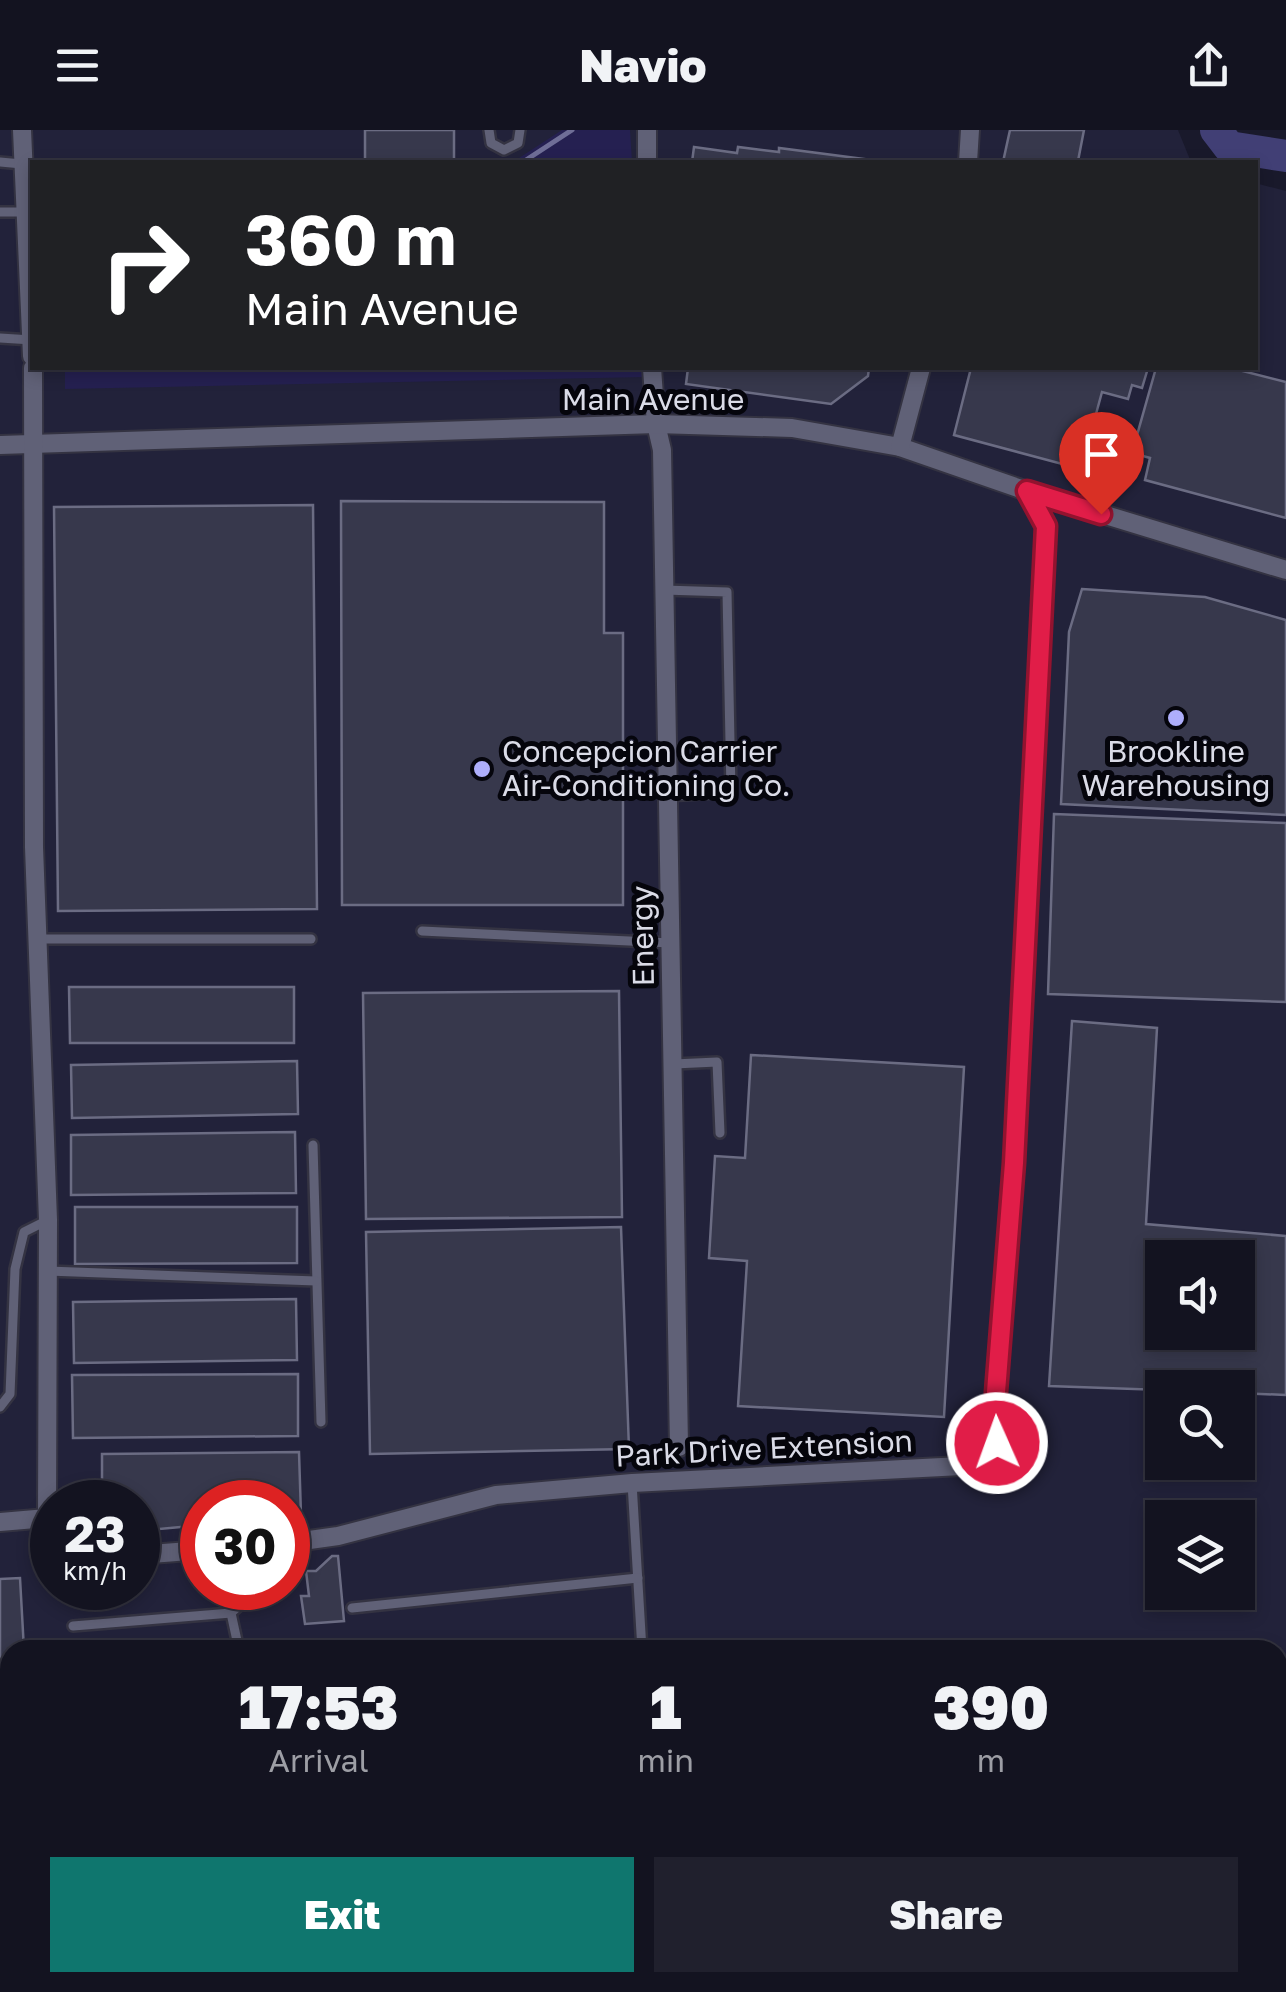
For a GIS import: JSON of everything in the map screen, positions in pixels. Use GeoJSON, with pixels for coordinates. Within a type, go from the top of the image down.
{"type":"FeatureCollection","features":[{"type":"Feature","properties":{"kind":"street"},"geometry":{"type":"LineString","coordinates":[[22,130],[30,308]]}},
{"type":"Feature","properties":{"kind":"street"},"geometry":{"type":"LineString","coordinates":[[647,130],[648,160]]}},
{"type":"Feature","properties":{"kind":"street"},"geometry":{"type":"LineString","coordinates":[[968,160],[970,130]]}},
{"type":"Feature","properties":{"kind":"street"},"geometry":{"type":"LineString","coordinates":[[0,1522],[46,1518],[48,1220],[34,848],[33,370]]}},
{"type":"Feature","properties":{"kind":"street","name":"Energy"},"geometry":{"type":"LineString","coordinates":[[652,370],[662,450],[679,1447]]}},
{"type":"Feature","properties":{"kind":"street"},"geometry":{"type":"LineString","coordinates":[[900,447],[920,370]]}},
{"type":"Feature","properties":{"kind":"street","name":"Main Avenue"},"geometry":{"type":"LineString","coordinates":[[0,445],[656,424],[792,428],[900,447],[1027,491],[1286,570]]}},
{"type":"Feature","properties":{"kind":"street","name":"Park Drive Extension"},"geometry":{"type":"LineString","coordinates":[[310,1540],[496,1495],[632,1483],[962,1466],[994,1460],[1014,1163],[1046,526],[1027,491]]}},
{"type":"Feature","properties":{"kind":"lane"},"geometry":{"type":"LineString","coordinates":[[489,130],[491,144],[504,150],[518,144],[520,130]]}},
{"type":"Feature","properties":{"kind":"lane"},"geometry":{"type":"LineString","coordinates":[[0,162],[22,164]]}},
{"type":"Feature","properties":{"kind":"lane"},"geometry":{"type":"LineString","coordinates":[[0,212],[24,212]]}},
{"type":"Feature","properties":{"kind":"lane"},"geometry":{"type":"LineString","coordinates":[[0,338],[30,340]]}},
{"type":"Feature","properties":{"kind":"lane"},"geometry":{"type":"LineString","coordinates":[[664,590],[727,592],[731,772],[731,792],[668,796]]}},
{"type":"Feature","properties":{"kind":"lane"},"geometry":{"type":"LineString","coordinates":[[422,931],[671,943]]}},
{"type":"Feature","properties":{"kind":"lane"},"geometry":{"type":"LineString","coordinates":[[38,939],[312,939]]}},
{"type":"Feature","properties":{"kind":"lane"},"geometry":{"type":"LineString","coordinates":[[674,1064],[717,1062],[720,1134]]}},
{"type":"Feature","properties":{"kind":"lane"},"geometry":{"type":"LineString","coordinates":[[313,1144],[320,1422]]}},
{"type":"Feature","properties":{"kind":"lane"},"geometry":{"type":"LineString","coordinates":[[0,1408],[10,1394],[14,1269],[24,1232],[48,1220]]}},
{"type":"Feature","properties":{"kind":"lane"},"geometry":{"type":"LineString","coordinates":[[48,1271],[316,1281]]}},
{"type":"Feature","properties":{"kind":"lane"},"geometry":{"type":"LineString","coordinates":[[632,1483],[641,1640]]}},
{"type":"Feature","properties":{"kind":"lane"},"geometry":{"type":"LineString","coordinates":[[352,1608],[638,1578]]}},
{"type":"Feature","properties":{"kind":"lane"},"geometry":{"type":"LineString","coordinates":[[74,1626],[234,1610]]}},
{"type":"Feature","properties":{"kind":"lane"},"geometry":{"type":"LineString","coordinates":[[231,1613],[237,1640]]}},
{"type":"Feature","properties":{"kind":"shaded area"},"geometry":{"type":"Polygon","coordinates":[[[0,130],[1178,130],[1190,160],[30,160],[30,370],[1258,370],[1258,184],[1286,191],[1286,1640],[0,1640],[0,130]]]}},
{"type":"Feature","properties":{"kind":"shaded area"},"geometry":{"type":"Polygon","coordinates":[[[562,130],[630,130],[632,160],[516,160],[562,130]]]}},
{"type":"Feature","properties":{"kind":"shaded area"},"geometry":{"type":"Polygon","coordinates":[[[65,370],[644,370],[645,377],[65,389],[65,370]]]}},
{"type":"Feature","properties":{"kind":"building"},"geometry":{"type":"Polygon","coordinates":[[[365,130],[454,130],[454,160],[365,160],[365,130]]]}},
{"type":"Feature","properties":{"kind":"building"},"geometry":{"type":"Polygon","coordinates":[[[1010,130],[1084,130],[1078,160],[1003,160],[1010,130]]]}},
{"type":"Feature","properties":{"kind":"building"},"geometry":{"type":"Polygon","coordinates":[[[694,147],[737,153],[738,147],[872,160],[692,160],[694,147]]]}},
{"type":"Feature","properties":{"kind":"building"},"geometry":{"type":"Polygon","coordinates":[[[688,370],[869,370],[868,376],[831,404],[686,384],[688,370]]]}},
{"type":"Feature","properties":{"kind":"building"},"geometry":{"type":"Polygon","coordinates":[[[970,370],[1147,370],[1142,388],[1132,385],[1128,399],[1102,392],[1081,469],[954,435],[970,370]]]}},
{"type":"Feature","properties":{"kind":"building"},"geometry":{"type":"Polygon","coordinates":[[[1155,370],[1239,370],[1286,382],[1286,518],[1145,480],[1150,458],[1132,453],[1155,370]]]}},
{"type":"Feature","properties":{"kind":"building","name":"Concepcion Carrier Air-Conditioning Co."},"geometry":{"type":"Polygon","coordinates":[[[341,501],[604,502],[604,633],[623,633],[623,905],[342,905],[341,501]]]}},
{"type":"Feature","properties":{"kind":"building"},"geometry":{"type":"Polygon","coordinates":[[[313,505],[317,909],[58,911],[54,507],[313,505]]]}},
{"type":"Feature","properties":{"kind":"building","name":"Brookline Warehousing"},"geometry":{"type":"Polygon","coordinates":[[[1082,589],[1205,597],[1286,620],[1286,815],[1061,804],[1069,632],[1082,589]]]}},
{"type":"Feature","properties":{"kind":"building"},"geometry":{"type":"Polygon","coordinates":[[[1054,814],[1286,823],[1286,1002],[1048,994],[1054,814]]]}},
{"type":"Feature","properties":{"kind":"building"},"geometry":{"type":"Polygon","coordinates":[[[69,987],[294,987],[294,1043],[70,1043],[69,987]]]}},
{"type":"Feature","properties":{"kind":"building"},"geometry":{"type":"Polygon","coordinates":[[[619,991],[622,1217],[366,1219],[363,993],[619,991]]]}},
{"type":"Feature","properties":{"kind":"building"},"geometry":{"type":"Polygon","coordinates":[[[1072,1021],[1157,1028],[1146,1224],[1286,1236],[1286,1395],[1255,1394],[1255,1370],[1145,1370],[1145,1389],[1049,1386],[1072,1021]]]}},
{"type":"Feature","properties":{"kind":"building"},"geometry":{"type":"Polygon","coordinates":[[[751,1055],[964,1067],[944,1417],[738,1406],[747,1261],[709,1258],[715,1156],[745,1158],[751,1055]]]}},
{"type":"Feature","properties":{"kind":"building"},"geometry":{"type":"Polygon","coordinates":[[[297,1061],[298,1114],[72,1118],[71,1065],[297,1061]]]}},
{"type":"Feature","properties":{"kind":"building"},"geometry":{"type":"Polygon","coordinates":[[[295,1132],[296,1193],[71,1195],[71,1135],[295,1132]]]}},
{"type":"Feature","properties":{"kind":"building"},"geometry":{"type":"Polygon","coordinates":[[[75,1207],[297,1207],[297,1263],[75,1264],[75,1207]]]}},
{"type":"Feature","properties":{"kind":"building"},"geometry":{"type":"Polygon","coordinates":[[[621,1227],[629,1449],[370,1454],[366,1232],[621,1227]]]}},
{"type":"Feature","properties":{"kind":"building"},"geometry":{"type":"Polygon","coordinates":[[[296,1299],[297,1360],[74,1363],[73,1302],[296,1299]]]}},
{"type":"Feature","properties":{"kind":"building"},"geometry":{"type":"Polygon","coordinates":[[[298,1374],[298,1436],[73,1438],[72,1375],[298,1374]]]}},
{"type":"Feature","properties":{"kind":"building"},"geometry":{"type":"Polygon","coordinates":[[[299,1452],[300,1480],[180,1480],[180,1527],[160,1529],[160,1480],[102,1480],[102,1454],[299,1452]]]}},
{"type":"Feature","properties":{"kind":"building"},"geometry":{"type":"Polygon","coordinates":[[[332,1556],[338,1556],[344,1621],[305,1624],[303,1610],[310,1610],[310,1571],[316,1571],[332,1556]]]}},
{"type":"Feature","properties":{"kind":"building"},"geometry":{"type":"Polygon","coordinates":[[[20,1578],[23,1640],[0,1640],[0,1579],[20,1578]]]}},
{"type":"Feature","properties":{"kind":"waterway"},"geometry":{"type":"LineString","coordinates":[[526,160],[572,130]]}},
{"type":"Feature","properties":{"kind":"waterway"},"geometry":{"type":"LineString","coordinates":[[1216,130],[1229,147],[1286,156]]}},
{"type":"Feature","properties":{"kind":"place","name":"Brookline Warehousing"},"geometry":{"type":"Point","coordinates":[1176,718]}},
{"type":"Feature","properties":{"kind":"place","name":"Concepcion Carrier Air-Conditioning Co."},"geometry":{"type":"Point","coordinates":[482,769]}},
{"type":"Feature","properties":{"kind":"route"},"geometry":{"type":"LineString","coordinates":[[997,1443],[996,1392],[1014,1163],[1046,526],[1027,491],[1101,514]]}}]}
